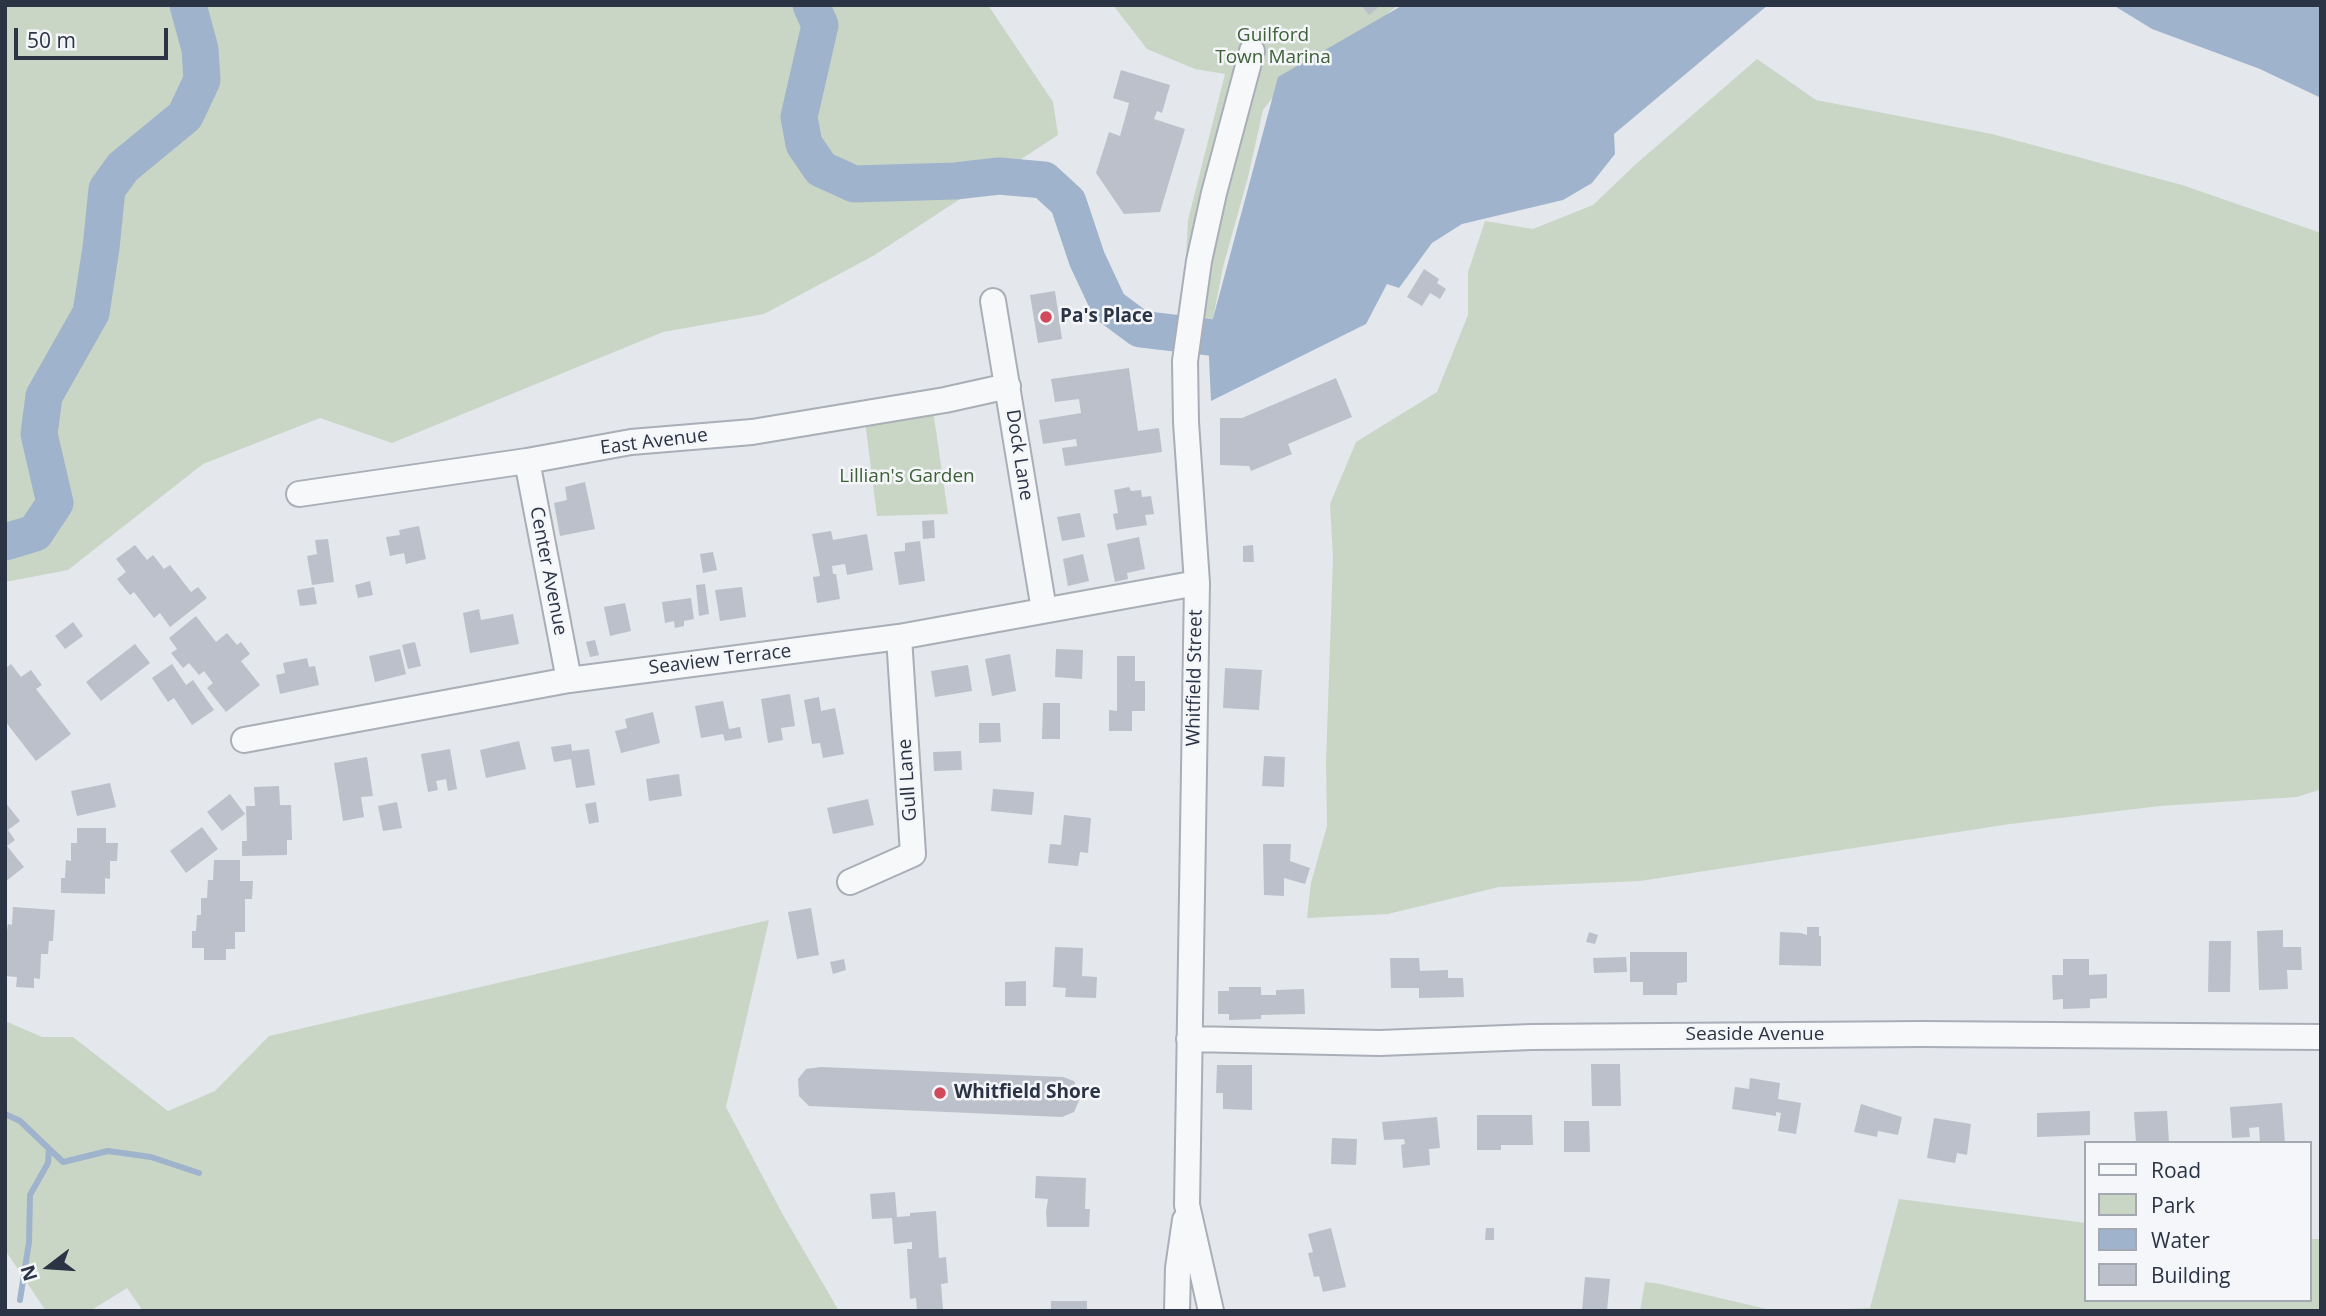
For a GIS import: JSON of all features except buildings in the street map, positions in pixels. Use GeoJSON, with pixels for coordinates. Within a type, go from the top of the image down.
{"type":"FeatureCollection","features":[{"type":"Feature","properties":{"kind":"street","name":"Whitfield Street"},"geometry":{"type":"LineString","coordinates":[[1211,1311],[1187,1205],[1197,583],[1186,422],[1185,360],[1199,261],[1252,51]]}},
{"type":"Feature","properties":{"kind":"street","name":"Dock Lane"},"geometry":{"type":"LineString","coordinates":[[993,301],[1044,610]]}},
{"type":"Feature","properties":{"kind":"street","name":"East Avenue"},"geometry":{"type":"LineString","coordinates":[[299,494],[527,461],[632,442],[752,432],[946,400],[1008,386]]}},
{"type":"Feature","properties":{"kind":"street","name":"Center Avenue"},"geometry":{"type":"LineString","coordinates":[[527,461],[569,680]]}},
{"type":"Feature","properties":{"kind":"street","name":"Seaview Terrace"},"geometry":{"type":"LineString","coordinates":[[244,740],[569,680],[899,637],[1197,583]]}},
{"type":"Feature","properties":{"kind":"street","name":"Gull Lane"},"geometry":{"type":"LineString","coordinates":[[849,882],[913,853],[899,637]]}},
{"type":"Feature","properties":{"kind":"street","name":"Seaside Avenue"},"geometry":{"type":"LineString","coordinates":[[1189,1039],[1380,1042],[1531,1037],[1908,1034],[2321,1037]]}},
{"type":"Feature","properties":{"kind":"street"},"geometry":{"type":"LineString","coordinates":[[1177,1311],[1178,1268],[1187,1205]]}},
{"type":"Feature","properties":{"kind":"green space"},"geometry":{"type":"Polygon","coordinates":[[[5,5],[988,5],[1053,102],[1058,135],[873,256],[764,314],[663,332],[392,443],[320,418],[203,464],[68,570],[5,582],[5,5]]]}},
{"type":"Feature","properties":{"kind":"green space","name":"Guilford Town Marina"},"geometry":{"type":"Polygon","coordinates":[[[1113,5],[1398,5],[1323,67],[1276,93],[1263,110],[1223,267],[1213,319],[1183,314],[1188,220],[1225,74],[1195,69],[1147,49],[1113,5]]]}},
{"type":"Feature","properties":{"kind":"green space"},"geometry":{"type":"Polygon","coordinates":[[[1757,59],[1816,100],[1992,134],[2182,185],[2321,233],[2319,790],[2297,797],[2160,806],[2010,824],[1640,881],[1499,887],[1388,914],[1307,918],[1311,883],[1327,826],[1326,762],[1333,558],[1330,504],[1356,442],[1437,392],[1468,315],[1468,272],[1485,221],[1533,229],[1593,205],[1757,59]]]}},
{"type":"Feature","properties":{"kind":"green space","name":"Lillian's Garden"},"geometry":{"type":"Polygon","coordinates":[[[933,410],[948,514],[877,516],[865,421],[933,410]]]}},
{"type":"Feature","properties":{"kind":"green space"},"geometry":{"type":"Polygon","coordinates":[[[769,920],[726,1107],[783,1215],[839,1311],[143,1311],[127,1288],[90,1311],[46,1311],[5,1250],[5,1021],[42,1037],[73,1037],[168,1111],[215,1091],[269,1036],[769,920]]]}},
{"type":"Feature","properties":{"kind":"green space"},"geometry":{"type":"Polygon","coordinates":[[[1899,1199],[2084,1223],[2084,1302],[2312,1302],[2312,1239],[2321,1239],[2321,1311],[1797,1311],[1870,1308],[1899,1199]]]}},
{"type":"Feature","properties":{"kind":"green space"},"geometry":{"type":"Polygon","coordinates":[[[1645,1282],[1660,1284],[1775,1311],[1640,1311],[1645,1282]]]}},
{"type":"Feature","properties":{"kind":"water"},"geometry":{"type":"Polygon","coordinates":[[[1403,5],[1768,5],[1614,134],[1615,154],[1592,183],[1563,200],[1462,224],[1432,243],[1399,288],[1387,284],[1366,324],[1211,401],[1208,337],[1278,77],[1403,5]]]}},
{"type":"Feature","properties":{"kind":"water"},"geometry":{"type":"Polygon","coordinates":[[[2113,5],[2321,5],[2321,98],[2260,69],[2152,29],[2113,5]]]}},
{"type":"Feature","properties":{"kind":"waterway"},"geometry":{"type":"LineString","coordinates":[[5,542],[35,533],[55,503],[39,434],[44,396],[91,313],[107,189],[123,167],[185,116],[202,80],[200,49],[188,5]]}},
{"type":"Feature","properties":{"kind":"waterway"},"geometry":{"type":"LineString","coordinates":[[811,5],[820,25],[799,117],[804,144],[821,169],[854,184],[955,181],[999,176],[1044,180],[1068,202],[1087,259],[1109,306],[1140,329],[1208,337]]}},
{"type":"Feature","properties":{"kind":"waterway"},"geometry":{"type":"LineString","coordinates":[[5,1114],[20,1121],[63,1162],[108,1151],[151,1157],[199,1173]]}},
{"type":"Feature","properties":{"kind":"waterway"},"geometry":{"type":"LineString","coordinates":[[20,1300],[29,1242],[30,1195],[48,1163],[49,1149]]}},
{"type":"Feature","properties":{"kind":"place","name":"Pa's Place"},"geometry":{"type":"Point","coordinates":[1046,317]}},
{"type":"Feature","properties":{"kind":"place","name":"Whitfield Shore"},"geometry":{"type":"Point","coordinates":[940,1093]}}]}
